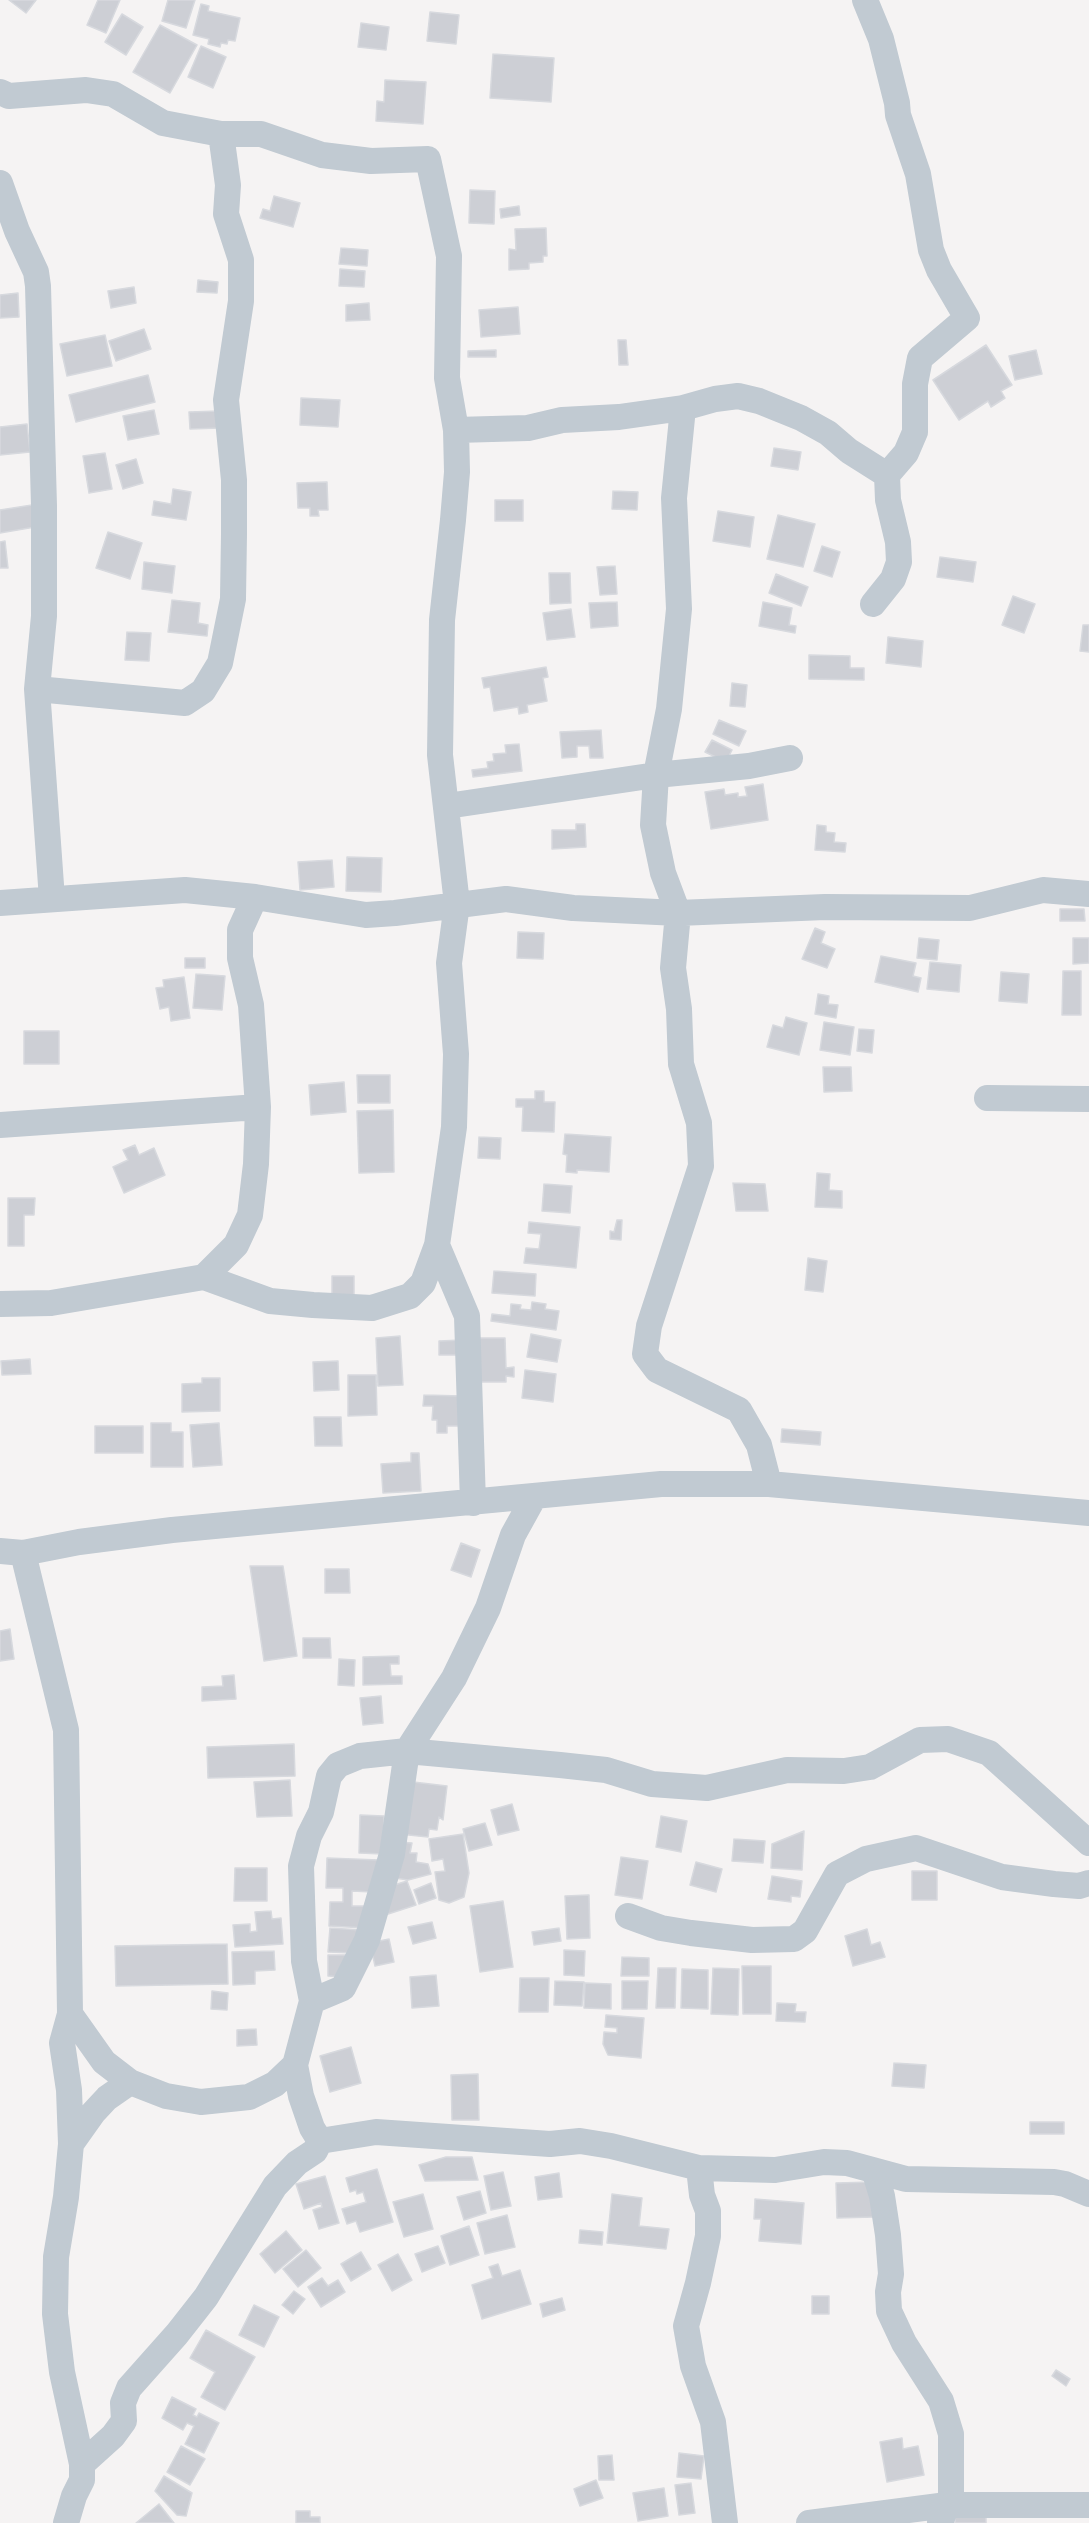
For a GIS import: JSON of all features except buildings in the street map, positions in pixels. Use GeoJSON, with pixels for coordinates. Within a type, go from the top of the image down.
{"type":"FeatureCollection","features":[{"type":"Feature","properties":{"kind":"street"},"geometry":{"type":"LineString","coordinates":[[865,0],[881,39],[898,115],[918,174],[931,250],[939,270],[967,318],[920,358],[915,384],[915,432],[906,453],[887,475],[888,500],[898,542],[899,562],[893,579],[873,604]]}},
{"type":"Feature","properties":{"kind":"street"},"geometry":{"type":"LineString","coordinates":[[0,92],[9,96],[86,90],[113,94],[163,123],[221,134],[261,134],[322,155],[371,161],[428,159],[449,255],[447,378],[456,430],[457,472],[442,620],[440,755],[457,904],[449,963],[456,1054],[454,1127],[437,1245],[423,1283],[410,1296],[372,1308],[270,1301],[204,1277],[51,1303],[0,1304]]}},
{"type":"Feature","properties":{"kind":"street"},"geometry":{"type":"LineString","coordinates":[[37,689],[185,703],[203,691],[220,663],[233,599],[234,480],[226,400],[241,301],[241,260],[226,214],[228,185],[221,134]]}},
{"type":"Feature","properties":{"kind":"street"},"geometry":{"type":"LineString","coordinates":[[0,183],[17,231],[36,272],[38,285],[44,594],[37,689],[52,899]]}},
{"type":"Feature","properties":{"kind":"street"},"geometry":{"type":"LineString","coordinates":[[456,430],[528,428],[562,420],[619,417],[683,408],[715,399],[738,396],[759,401],[801,418],[828,433],[849,451],[887,475]]}},
{"type":"Feature","properties":{"kind":"street"},"geometry":{"type":"LineString","coordinates":[[683,408],[674,498],[679,609],[669,709],[656,775],[653,825],[663,873],[678,914],[673,968],[679,1009],[681,1064],[699,1123],[701,1166],[649,1326],[645,1354],[657,1370],[739,1410],[759,1445],[769,1484]]}},
{"type":"Feature","properties":{"kind":"street"},"geometry":{"type":"LineString","coordinates":[[447,806],[656,775],[749,766],[790,758]]}},
{"type":"Feature","properties":{"kind":"street"},"geometry":{"type":"LineString","coordinates":[[0,903],[185,890],[255,897],[366,915],[395,914],[506,899],[573,908],[678,914],[825,907],[970,908],[1043,890],[1089,894]]}},
{"type":"Feature","properties":{"kind":"street"},"geometry":{"type":"LineString","coordinates":[[204,1277],[236,1245],[250,1215],[256,1164],[258,1107],[251,1005],[240,958],[240,930],[255,897]]}},
{"type":"Feature","properties":{"kind":"street"},"geometry":{"type":"LineString","coordinates":[[987,1098],[1089,1099]]}},
{"type":"Feature","properties":{"kind":"street"},"geometry":{"type":"LineString","coordinates":[[0,1125],[258,1107]]}},
{"type":"Feature","properties":{"kind":"street"},"geometry":{"type":"LineString","coordinates":[[437,1245],[467,1316],[473,1503]]}},
{"type":"Feature","properties":{"kind":"street"},"geometry":{"type":"LineString","coordinates":[[66,2523],[74,2496],[82,2480],[82,2464],[62,2373],[56,2314],[56,2257],[66,2197],[71,2144],[69,2090],[62,2043],[70,2014],[66,1730],[11,1552],[172,1530],[661,1484],[769,1484],[1089,1514]]}},
{"type":"Feature","properties":{"kind":"street"},"geometry":{"type":"LineString","coordinates":[[312,2001],[343,1988],[367,1940],[392,1854],[407,1752],[454,1678],[488,1608],[513,1535],[534,1497]]}},
{"type":"Feature","properties":{"kind":"street"},"geometry":{"type":"LineString","coordinates":[[320,2141],[312,2128],[301,2096],[295,2066],[312,2001],[304,1961],[301,1866],[309,1836],[321,1812],[329,1776],[338,1765],[360,1756],[407,1752],[606,1770],[652,1784],[707,1788],[788,1770],[844,1771],[870,1767],[920,1740],[948,1739],[989,1753],[1089,1843]]}},
{"type":"Feature","properties":{"kind":"street"},"geometry":{"type":"LineString","coordinates":[[628,1916],[661,1928],[691,1933],[752,1940],[794,1940],[805,1931],[837,1874],[866,1859],[916,1848],[1002,1877],[1079,1886],[1089,1883]]}},
{"type":"Feature","properties":{"kind":"street"},"geometry":{"type":"LineString","coordinates":[[70,2014],[105,2062],[130,2082],[166,2096],[201,2102],[249,2097],[274,2084],[295,2066]]}},
{"type":"Feature","properties":{"kind":"street"},"geometry":{"type":"LineString","coordinates":[[71,2144],[107,2098],[130,2082]]}},
{"type":"Feature","properties":{"kind":"street"},"geometry":{"type":"LineString","coordinates":[[320,2141],[376,2132],[530,2143],[580,2141],[611,2146],[699,2168],[775,2170],[824,2162],[847,2163],[875,2173],[906,2179],[1054,2182],[1089,2194]]}},
{"type":"Feature","properties":{"kind":"street"},"geometry":{"type":"LineString","coordinates":[[82,2464],[119,2429],[124,2421],[123,2403],[129,2388],[206,2297],[275,2186],[297,2163],[315,2151],[320,2141]]}},
{"type":"Feature","properties":{"kind":"street"},"geometry":{"type":"LineString","coordinates":[[699,2168],[702,2195],[708,2211],[708,2236],[686,2326],[693,2366],[715,2432],[725,2523]]}},
{"type":"Feature","properties":{"kind":"street"},"geometry":{"type":"LineString","coordinates":[[875,2173],[882,2196],[889,2244],[891,2274],[888,2292],[889,2311],[909,2351],[941,2401],[951,2434],[953,2473],[951,2495],[944,2514]]}},
{"type":"Feature","properties":{"kind":"street"},"geometry":{"type":"LineString","coordinates":[[809,2523],[1089,2505]]}}]}
